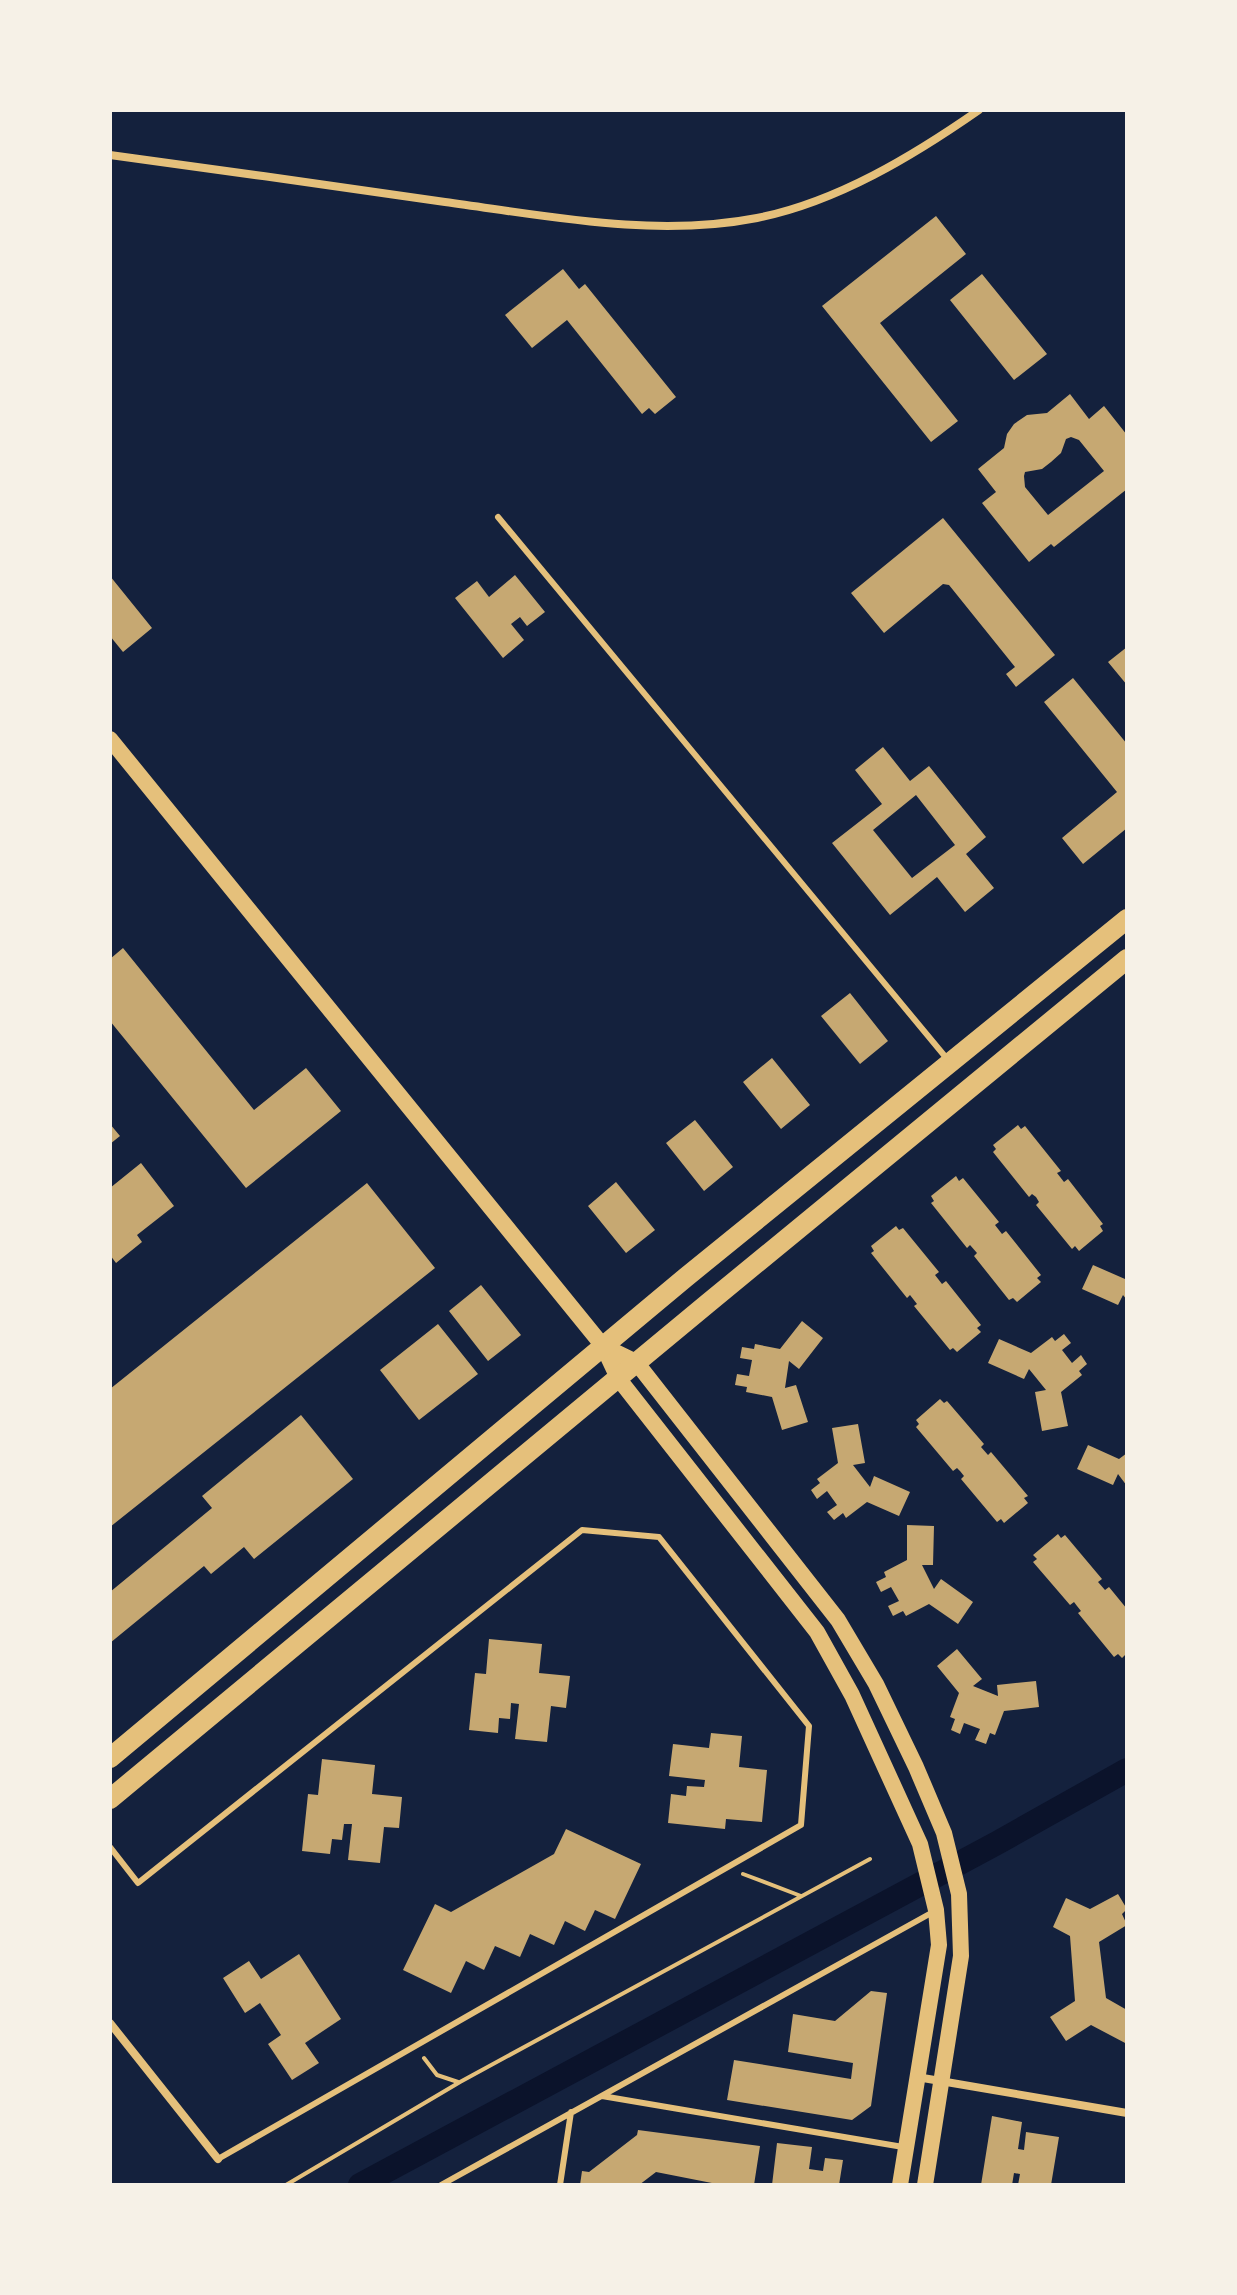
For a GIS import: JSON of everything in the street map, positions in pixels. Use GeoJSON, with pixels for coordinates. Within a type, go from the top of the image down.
{"type":"FeatureCollection","features":[{"type":"Feature","properties":{"kind":"main road"},"geometry":{"type":"LineString","coordinates":[[110,739],[603,1346],[618,1378],[817,1632],[852,1695],[920,1844],[936,1910],[939,1945],[900,2185]]}},
{"type":"Feature","properties":{"kind":"main road"},"geometry":{"type":"LineString","coordinates":[[110,1758],[603,1346],[1127,919]]}},
{"type":"Feature","properties":{"kind":"main road"},"geometry":{"type":"LineString","coordinates":[[110,1799],[1127,959]]}},
{"type":"Feature","properties":{"kind":"main road"},"geometry":{"type":"LineString","coordinates":[[603,1346],[636,1362],[838,1620],[876,1684],[944,1833],[959,1894],[961,1956],[925,2185]]}},
{"type":"Feature","properties":{"kind":"street"},"geometry":{"type":"LineString","coordinates":[[110,155],[612,224],[704,226],[782,212],[836,192],[890,166],[979,110]]}},
{"type":"Feature","properties":{"kind":"street"},"geometry":{"type":"LineString","coordinates":[[110,2023],[218,2159]]}},
{"type":"Feature","properties":{"kind":"street"},"geometry":{"type":"LineString","coordinates":[[917,2077],[1127,2113]]}},
{"type":"Feature","properties":{"kind":"lane"},"geometry":{"type":"LineString","coordinates":[[498,517],[950,1063]]}},
{"type":"Feature","properties":{"kind":"lane"},"geometry":{"type":"LineString","coordinates":[[110,1847],[138,1883],[582,1530],[659,1537],[809,1726],[801,1825],[218,2159]]}},
{"type":"Feature","properties":{"kind":"lane"},"geometry":{"type":"LineString","coordinates":[[441,2185],[936,1910]]}},
{"type":"Feature","properties":{"kind":"lane"},"geometry":{"type":"LineString","coordinates":[[601,2096],[906,2147]]}},
{"type":"Feature","properties":{"kind":"lane"},"geometry":{"type":"LineString","coordinates":[[560,2185],[571,2112]]}},
{"type":"Feature","properties":{"kind":"path"},"geometry":{"type":"LineString","coordinates":[[286,2185],[460,2082],[870,1859]]}},
{"type":"Feature","properties":{"kind":"path"},"geometry":{"type":"LineString","coordinates":[[727,1867],[801,1896]]}},
{"type":"Feature","properties":{"kind":"path"},"geometry":{"type":"LineString","coordinates":[[414,2046],[437,2075],[460,2082]]}},
{"type":"Feature","properties":{"kind":"building"},"geometry":{"type":"Polygon","coordinates":[[[936,216],[966,254],[880,323],[958,421],[931,442],[822,306],[936,216]]]}},
{"type":"Feature","properties":{"kind":"building"},"geometry":{"type":"Polygon","coordinates":[[[563,269],[579,289],[585,284],[676,397],[655,414],[649,408],[642,414],[567,320],[532,348],[505,315],[563,269]]]}},
{"type":"Feature","properties":{"kind":"building"},"geometry":{"type":"Polygon","coordinates":[[[982,274],[1047,354],[1014,380],[950,300],[982,274]]]}},
{"type":"Feature","properties":{"kind":"building"},"geometry":{"type":"Polygon","coordinates":[[[1070,394],[1089,419],[1104,406],[1127,435],[1127,489],[1054,547],[1051,544],[1029,562],[982,503],[996,492],[978,469],[1004,448],[1007,434],[1014,424],[1027,415],[1047,413],[1070,394]],[[1066,439],[1061,453],[1051,462],[1042,469],[1025,472],[1025,487],[1048,515],[1104,471],[1079,440],[1066,439]]]}},
{"type":"Feature","properties":{"kind":"building"},"geometry":{"type":"Polygon","coordinates":[[[943,518],[1055,655],[1016,687],[1006,674],[1015,667],[949,585],[943,584],[884,633],[851,593],[943,518]]]}},
{"type":"Feature","properties":{"kind":"building"},"geometry":{"type":"Polygon","coordinates":[[[515,575],[545,612],[527,626],[520,617],[511,624],[524,640],[503,658],[455,598],[477,581],[489,597],[515,575]]]}},
{"type":"Feature","properties":{"kind":"building"},"geometry":{"type":"Polygon","coordinates":[[[110,576],[152,628],[123,652],[110,636],[110,576]]]}},
{"type":"Feature","properties":{"kind":"building"},"geometry":{"type":"Polygon","coordinates":[[[1127,647],[1127,685],[1108,662],[1127,647]]]}},
{"type":"Feature","properties":{"kind":"building"},"geometry":{"type":"Polygon","coordinates":[[[1073,678],[1127,744],[1127,828],[1083,864],[1062,838],[1117,792],[1044,702],[1073,678]]]}},
{"type":"Feature","properties":{"kind":"building"},"geometry":{"type":"Polygon","coordinates":[[[883,747],[910,781],[929,766],[986,837],[966,854],[994,888],[965,912],[937,877],[890,915],[832,843],[882,804],[855,770],[883,747]],[[916,795],[873,830],[912,878],[955,845],[916,795]]]}},
{"type":"Feature","properties":{"kind":"building"},"geometry":{"type":"Polygon","coordinates":[[[123,948],[254,1110],[306,1068],[341,1111],[246,1188],[110,1021],[110,959],[123,948]]]}},
{"type":"Feature","properties":{"kind":"building"},"geometry":{"type":"Polygon","coordinates":[[[850,993],[888,1041],[860,1064],[821,1016],[850,993]]]}},
{"type":"Feature","properties":{"kind":"building"},"geometry":{"type":"Polygon","coordinates":[[[772,1058],[810,1105],[781,1129],[743,1082],[772,1058]]]}},
{"type":"Feature","properties":{"kind":"building"},"geometry":{"type":"Polygon","coordinates":[[[695,1120],[733,1167],[704,1191],[666,1143],[695,1120]]]}},
{"type":"Feature","properties":{"kind":"building"},"geometry":{"type":"Polygon","coordinates":[[[110,1124],[120,1136],[110,1144],[110,1124]]]}},
{"type":"Feature","properties":{"kind":"building"},"geometry":{"type":"Polygon","coordinates":[[[1018,1125],[1021,1129],[1025,1126],[1061,1171],[1057,1173],[1064,1182],[1068,1179],[1103,1224],[1100,1226],[1103,1231],[1079,1251],[1075,1246],[1072,1249],[1036,1205],[1039,1202],[1036,1197],[1032,1194],[1029,1197],[993,1152],[996,1149],[993,1145],[1018,1125]]]}},
{"type":"Feature","properties":{"kind":"building"},"geometry":{"type":"Polygon","coordinates":[[[141,1163],[174,1206],[137,1235],[142,1242],[116,1263],[110,1255],[110,1188],[141,1163]]]}},
{"type":"Feature","properties":{"kind":"building"},"geometry":{"type":"Polygon","coordinates":[[[956,1176],[959,1181],[963,1178],[999,1222],[995,1225],[1002,1234],[1006,1231],[1041,1275],[1037,1278],[1041,1282],[1017,1302],[1013,1298],[1009,1300],[974,1256],[977,1253],[970,1245],[967,1248],[931,1203],[934,1201],[931,1196],[956,1176]]]}},
{"type":"Feature","properties":{"kind":"building"},"geometry":{"type":"Polygon","coordinates":[[[616,1182],[655,1230],[626,1253],[588,1206],[616,1182]]]}},
{"type":"Feature","properties":{"kind":"building"},"geometry":{"type":"Polygon","coordinates":[[[367,1183],[435,1268],[110,1527],[110,1389],[367,1183]]]}},
{"type":"Feature","properties":{"kind":"building"},"geometry":{"type":"Polygon","coordinates":[[[896,1226],[899,1230],[903,1228],[939,1272],[935,1275],[942,1284],[946,1281],[981,1325],[977,1328],[981,1332],[957,1352],[953,1348],[950,1350],[914,1306],[917,1304],[910,1295],[907,1298],[871,1253],[874,1251],[871,1246],[896,1226]]]}},
{"type":"Feature","properties":{"kind":"building"},"geometry":{"type":"Polygon","coordinates":[[[1093,1265],[1125,1279],[1127,1277],[1127,1300],[1123,1295],[1118,1305],[1082,1289],[1093,1265]]]}},
{"type":"Feature","properties":{"kind":"building"},"geometry":{"type":"Polygon","coordinates":[[[481,1285],[521,1335],[488,1361],[449,1311],[481,1285]]]}},
{"type":"Feature","properties":{"kind":"building"},"geometry":{"type":"Polygon","coordinates":[[[802,1321],[823,1338],[799,1369],[789,1361],[785,1388],[796,1385],[808,1422],[782,1430],[772,1397],[746,1392],[747,1387],[735,1385],[737,1374],[749,1376],[752,1360],[740,1358],[742,1347],[754,1349],[755,1344],[780,1349],[802,1321]]]}},
{"type":"Feature","properties":{"kind":"building"},"geometry":{"type":"Polygon","coordinates":[[[438,1324],[478,1374],[419,1420],[380,1370],[438,1324]]]}},
{"type":"Feature","properties":{"kind":"building"},"geometry":{"type":"Polygon","coordinates":[[[1064,1334],[1071,1343],[1062,1350],[1072,1363],[1081,1355],[1087,1364],[1079,1371],[1082,1375],[1061,1392],[1068,1426],[1042,1431],[1035,1392],[1046,1390],[1029,1369],[1024,1379],[988,1363],[999,1339],[1031,1353],[1052,1337],[1055,1341],[1064,1334]]]}},
{"type":"Feature","properties":{"kind":"building"},"geometry":{"type":"Polygon","coordinates":[[[940,1399],[944,1403],[947,1401],[984,1444],[981,1447],[988,1455],[991,1452],[1028,1496],[1024,1498],[1028,1503],[1004,1523],[1001,1519],[997,1522],[961,1479],[964,1476],[960,1471],[957,1468],[953,1471],[916,1427],[919,1424],[916,1420],[940,1399]]]}},
{"type":"Feature","properties":{"kind":"building"},"geometry":{"type":"Polygon","coordinates":[[[301,1415],[353,1479],[254,1559],[244,1547],[211,1574],[204,1566],[110,1643],[110,1592],[212,1508],[202,1496],[301,1415]]]}},
{"type":"Feature","properties":{"kind":"building"},"geometry":{"type":"Polygon","coordinates":[[[858,1424],[865,1463],[853,1465],[870,1487],[874,1476],[910,1492],[899,1516],[867,1502],[846,1518],[843,1513],[834,1520],[827,1512],[837,1505],[827,1491],[817,1499],[811,1490],[820,1483],[817,1479],[838,1463],[832,1428],[858,1424]]]}},
{"type":"Feature","properties":{"kind":"building"},"geometry":{"type":"Polygon","coordinates":[[[1088,1445],[1119,1459],[1127,1453],[1127,1486],[1118,1474],[1113,1485],[1077,1469],[1088,1445]]]}},
{"type":"Feature","properties":{"kind":"building"},"geometry":{"type":"Polygon","coordinates":[[[907,1525],[934,1526],[933,1565],[922,1565],[934,1589],[941,1579],[973,1602],[958,1624],[929,1604],[906,1616],[903,1611],[893,1616],[888,1606],[899,1601],[891,1587],[881,1592],[876,1582],[886,1577],[884,1572],[907,1560],[907,1525]]]}},
{"type":"Feature","properties":{"kind":"building"},"geometry":{"type":"Polygon","coordinates":[[[1058,1534],[1061,1538],[1065,1535],[1102,1579],[1098,1582],[1105,1590],[1109,1587],[1127,1609],[1127,1653],[1122,1658],[1118,1654],[1114,1657],[1078,1613],[1081,1611],[1074,1602],[1070,1605],[1033,1562],[1037,1559],[1033,1555],[1058,1534]]]}},
{"type":"Feature","properties":{"kind":"building"},"geometry":{"type":"Polygon","coordinates":[[[489,1639],[542,1644],[539,1673],[570,1676],[566,1708],[551,1706],[547,1742],[515,1739],[519,1704],[511,1703],[510,1719],[499,1718],[498,1733],[469,1730],[475,1673],[486,1674],[489,1639]]]}},
{"type":"Feature","properties":{"kind":"building"},"geometry":{"type":"Polygon","coordinates":[[[957,1649],[982,1679],[973,1686],[998,1696],[997,1685],[1036,1681],[1039,1707],[1004,1711],[995,1735],[990,1733],[986,1744],[975,1740],[980,1729],[964,1723],[960,1734],[951,1730],[955,1719],[950,1717],[959,1693],[937,1666],[957,1649]]]}},
{"type":"Feature","properties":{"kind":"building"},"geometry":{"type":"Polygon","coordinates":[[[711,1733],[742,1736],[739,1767],[767,1770],[762,1822],[726,1819],[725,1829],[668,1823],[671,1794],[686,1796],[687,1786],[704,1787],[705,1780],[669,1776],[673,1744],[709,1748],[711,1733]]]}},
{"type":"Feature","properties":{"kind":"building"},"geometry":{"type":"Polygon","coordinates":[[[322,1759],[375,1765],[372,1794],[402,1797],[399,1828],[384,1827],[380,1863],[348,1860],[352,1824],[344,1824],[342,1840],[332,1839],[330,1854],[302,1851],[308,1794],[318,1795],[322,1759]]]}},
{"type":"Feature","properties":{"kind":"building"},"geometry":{"type":"Polygon","coordinates":[[[566,1829],[641,1864],[615,1919],[595,1910],[585,1931],[565,1921],[554,1945],[530,1934],[520,1957],[495,1946],[484,1970],[466,1961],[451,1993],[403,1970],[435,1904],[451,1912],[554,1854],[566,1829]]]}},
{"type":"Feature","properties":{"kind":"building"},"geometry":{"type":"Polygon","coordinates":[[[1118,1894],[1127,1909],[1122,1914],[1127,1925],[1099,1942],[1106,1998],[1127,2010],[1127,2044],[1091,2025],[1066,2041],[1050,2017],[1075,2001],[1070,1936],[1053,1927],[1066,1898],[1090,1909],[1118,1894]]]}},
{"type":"Feature","properties":{"kind":"building"},"geometry":{"type":"Polygon","coordinates":[[[299,1954],[341,2019],[305,2043],[319,2063],[292,2080],[268,2044],[281,2035],[260,2003],[245,2013],[223,1978],[249,1961],[261,1979],[299,1954]]]}},
{"type":"Feature","properties":{"kind":"building"},"geometry":{"type":"Polygon","coordinates":[[[871,1991],[887,1993],[871,2106],[852,2120],[727,2100],[734,2060],[851,2079],[853,2063],[788,2052],[793,2014],[835,2021],[871,1991]]]}},
{"type":"Feature","properties":{"kind":"building"},"geometry":{"type":"Polygon","coordinates":[[[992,2116],[1022,2122],[1018,2149],[1024,2150],[1026,2132],[1059,2137],[1051,2185],[1018,2185],[1020,2174],[1014,2173],[1012,2185],[981,2185],[992,2116]]]}},
{"type":"Feature","properties":{"kind":"building"},"geometry":{"type":"Polygon","coordinates":[[[638,2130],[760,2146],[754,2185],[722,2185],[656,2172],[639,2185],[580,2185],[582,2171],[589,2172],[637,2135],[638,2130]]]}},
{"type":"Feature","properties":{"kind":"building"},"geometry":{"type":"Polygon","coordinates":[[[777,2143],[812,2147],[809,2169],[823,2171],[825,2158],[843,2160],[839,2185],[772,2185],[777,2143]]]}},
{"type":"Feature","properties":{"kind":"waterway"},"geometry":{"type":"LineString","coordinates":[[360,2185],[1127,1770]]}}]}
